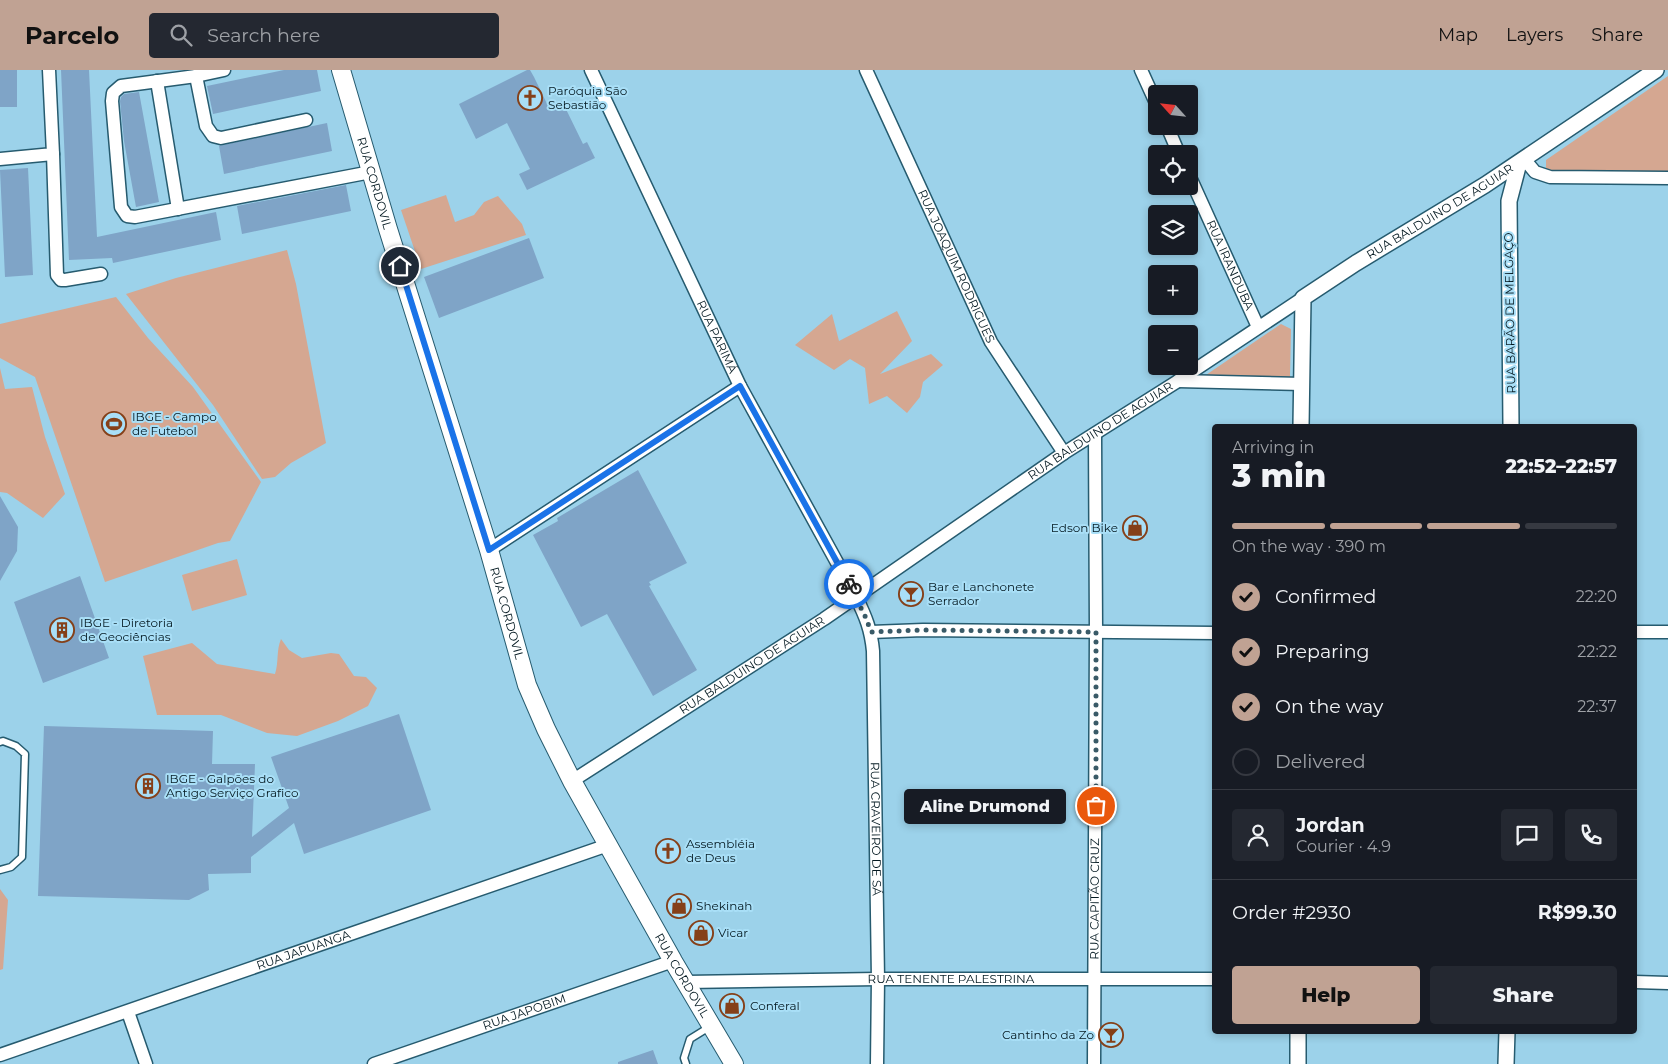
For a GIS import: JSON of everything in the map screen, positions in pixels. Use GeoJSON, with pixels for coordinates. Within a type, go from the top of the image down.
{"type":"FeatureCollection","features":[{"type":"Feature","properties":{"kind":"main road","name":"RUA CORDOVIL"},"geometry":{"type":"LineString","coordinates":[[341,70],[489,550],[527,685],[572,781],[734,1064]]}},
{"type":"Feature","properties":{"kind":"street"},"geometry":{"type":"LineString","coordinates":[[49,70],[57,275],[61,280],[66,280],[101,274]]}},
{"type":"Feature","properties":{"kind":"street"},"geometry":{"type":"LineString","coordinates":[[224,70],[196,76],[121,86],[112,94],[121,207],[127,216],[135,217],[371,172]]}},
{"type":"Feature","properties":{"kind":"street","name":"RUA PARIMÁ"},"geometry":{"type":"LineString","coordinates":[[591,70],[740,386],[856,598]]}},
{"type":"Feature","properties":{"kind":"street","name":"RUA JOAQUIM RODRIGUES"},"geometry":{"type":"LineString","coordinates":[[866,70],[991,342],[1064,453]]}},
{"type":"Feature","properties":{"kind":"street"},"geometry":{"type":"LineString","coordinates":[[1141,70],[1148,85]]}},
{"type":"Feature","properties":{"kind":"street","name":"RUA BALDUINO DE AGUIAR"},"geometry":{"type":"LineString","coordinates":[[572,781],[856,598],[1064,453],[1178,381],[1356,263],[1485,185],[1656,70]]}},
{"type":"Feature","properties":{"kind":"street"},"geometry":{"type":"LineString","coordinates":[[196,76],[206,126],[213,136],[221,138],[306,120]]}},
{"type":"Feature","properties":{"kind":"street"},"geometry":{"type":"LineString","coordinates":[[157,81],[178,209]]}},
{"type":"Feature","properties":{"kind":"street"},"geometry":{"type":"LineString","coordinates":[[0,159],[53,154]]}},
{"type":"Feature","properties":{"kind":"street"},"geometry":{"type":"LineString","coordinates":[[1521,161],[1535,172],[1550,177],[1668,178]]}},
{"type":"Feature","properties":{"kind":"street","name":"RUA BARÃO DE MELGAÇO"},"geometry":{"type":"LineString","coordinates":[[1511,424],[1509,198],[1521,161]]}},
{"type":"Feature","properties":{"kind":"street"},"geometry":{"type":"LineString","coordinates":[[1485,185],[1509,198],[1516,184],[1540,174]]}},
{"type":"Feature","properties":{"kind":"street","name":"RUA IRANDUBA"},"geometry":{"type":"LineString","coordinates":[[1198,195],[1258,327]]}},
{"type":"Feature","properties":{"kind":"street"},"geometry":{"type":"LineString","coordinates":[[1302,424],[1303,298]]}},
{"type":"Feature","properties":{"kind":"street"},"geometry":{"type":"LineString","coordinates":[[1178,381],[1302,384]]}},
{"type":"Feature","properties":{"kind":"street"},"geometry":{"type":"LineString","coordinates":[[489,550],[740,386]]}},
{"type":"Feature","properties":{"kind":"street","name":"RUA CAPITÃO CRUZ"},"geometry":{"type":"LineString","coordinates":[[1094,1064],[1095,434]]}},
{"type":"Feature","properties":{"kind":"street","name":"RUA CRAVEIRO DE SÁ"},"geometry":{"type":"LineString","coordinates":[[856,598],[871,632],[873,661],[878,979],[877,1064]]}},
{"type":"Feature","properties":{"kind":"street"},"geometry":{"type":"LineString","coordinates":[[871,632],[923,630],[1212,633]]}},
{"type":"Feature","properties":{"kind":"street"},"geometry":{"type":"LineString","coordinates":[[1637,632],[1668,632]]}},
{"type":"Feature","properties":{"kind":"street","name":"RUA JAPUANGA"},"geometry":{"type":"LineString","coordinates":[[0,1056],[608,845]]}},
{"type":"Feature","properties":{"kind":"street","name":"RUA JAPOBIM"},"geometry":{"type":"LineString","coordinates":[[374,1064],[673,960]]}},
{"type":"Feature","properties":{"kind":"street","name":"RUA TENENTE PALESTRINA"},"geometry":{"type":"LineString","coordinates":[[687,982],[878,979],[1212,979]]}},
{"type":"Feature","properties":{"kind":"street"},"geometry":{"type":"LineString","coordinates":[[1637,982],[1668,983]]}},
{"type":"Feature","properties":{"kind":"street"},"geometry":{"type":"LineString","coordinates":[[128,1012],[146,1064]]}},
{"type":"Feature","properties":{"kind":"street"},"geometry":{"type":"LineString","coordinates":[[1298,1034],[1298,1064]]}},
{"type":"Feature","properties":{"kind":"street"},"geometry":{"type":"LineString","coordinates":[[1506,1034],[1506,1064]]}},
{"type":"Feature","properties":{"kind":"lane"},"geometry":{"type":"LineString","coordinates":[[0,742],[3,740],[16,746],[26,754],[22,857],[11,866],[0,870]]}},
{"type":"Feature","properties":{"kind":"lane"},"geometry":{"type":"LineString","coordinates":[[686,1064],[684,1058],[690,1039],[712,1025]]}},
{"type":"Feature","properties":{"kind":"shaded area"},"geometry":{"type":"Polygon","coordinates":[[[1668,76],[1668,173],[1553,176],[1546,169],[1546,160],[1668,76]]]}},
{"type":"Feature","properties":{"kind":"shaded area"},"geometry":{"type":"Polygon","coordinates":[[[446,195],[455,222],[474,215],[484,202],[498,196],[522,224],[526,235],[421,269],[401,210],[446,195]]]}},
{"type":"Feature","properties":{"kind":"shaded area"},"geometry":{"type":"Polygon","coordinates":[[[287,250],[296,284],[326,443],[291,463],[275,477],[262,479],[213,405],[126,294],[176,278],[287,250]]]}},
{"type":"Feature","properties":{"kind":"shaded area","name":"IBGE - Campo de Futebol"},"geometry":{"type":"Polygon","coordinates":[[[116,297],[148,338],[193,387],[261,482],[230,541],[218,543],[105,582],[35,377],[0,358],[0,324],[116,297]]]}},
{"type":"Feature","properties":{"kind":"shaded area"},"geometry":{"type":"Polygon","coordinates":[[[897,311],[912,341],[880,374],[931,354],[943,365],[923,382],[920,397],[907,413],[887,396],[869,404],[865,368],[850,359],[834,370],[795,345],[832,314],[839,341],[897,311]]]}},
{"type":"Feature","properties":{"kind":"shaded area"},"geometry":{"type":"Polygon","coordinates":[[[1281,324],[1291,329],[1290,377],[1203,377],[1281,324]]]}},
{"type":"Feature","properties":{"kind":"shaded area"},"geometry":{"type":"Polygon","coordinates":[[[0,368],[5,389],[32,387],[45,437],[65,494],[43,518],[7,493],[0,492],[0,368]]]}},
{"type":"Feature","properties":{"kind":"shaded area"},"geometry":{"type":"Polygon","coordinates":[[[237,559],[247,595],[192,611],[182,575],[237,559]]]}},
{"type":"Feature","properties":{"kind":"shaded area"},"geometry":{"type":"Polygon","coordinates":[[[281,639],[289,650],[302,658],[331,653],[339,654],[354,676],[366,677],[377,688],[368,706],[338,721],[297,736],[267,733],[221,715],[157,715],[143,656],[192,643],[217,664],[275,674],[281,639]]]}},
{"type":"Feature","properties":{"kind":"shaded area"},"geometry":{"type":"Polygon","coordinates":[[[0,889],[8,900],[3,969],[0,970],[0,889]]]}},
{"type":"Feature","properties":{"kind":"building"},"geometry":{"type":"Polygon","coordinates":[[[0,70],[17,70],[17,107],[0,107],[0,70]]]}},
{"type":"Feature","properties":{"kind":"building"},"geometry":{"type":"Polygon","coordinates":[[[61,70],[89,70],[97,237],[216,212],[221,240],[113,263],[112,258],[69,260],[61,70]]]}},
{"type":"Feature","properties":{"kind":"building"},"geometry":{"type":"Polygon","coordinates":[[[284,70],[317,70],[321,91],[213,114],[207,86],[284,70]]]}},
{"type":"Feature","properties":{"kind":"building"},"geometry":{"type":"Polygon","coordinates":[[[530,70],[549,108],[562,101],[583,144],[587,142],[595,158],[527,190],[519,174],[530,169],[507,123],[476,139],[459,104],[530,70]]]}},
{"type":"Feature","properties":{"kind":"building"},"geometry":{"type":"Polygon","coordinates":[[[139,92],[159,202],[136,207],[124,141],[120,101],[124,94],[139,92]]]}},
{"type":"Feature","properties":{"kind":"building"},"geometry":{"type":"Polygon","coordinates":[[[327,123],[332,151],[224,174],[219,146],[327,123]]]}},
{"type":"Feature","properties":{"kind":"building"},"geometry":{"type":"Polygon","coordinates":[[[28,168],[33,275],[5,277],[0,170],[28,168]]]}},
{"type":"Feature","properties":{"kind":"building"},"geometry":{"type":"Polygon","coordinates":[[[346,185],[351,211],[242,234],[237,206],[346,185]]]}},
{"type":"Feature","properties":{"kind":"building"},"geometry":{"type":"Polygon","coordinates":[[[529,238],[544,278],[439,318],[424,277],[529,238]]]}},
{"type":"Feature","properties":{"kind":"building"},"geometry":{"type":"Polygon","coordinates":[[[638,470],[687,563],[649,582],[651,585],[649,586],[697,670],[653,696],[607,614],[581,627],[533,535],[558,521],[557,518],[638,470]]]}},
{"type":"Feature","properties":{"kind":"building"},"geometry":{"type":"Polygon","coordinates":[[[0,496],[18,527],[17,551],[0,581],[0,496]]]}},
{"type":"Feature","properties":{"kind":"building","name":"IBGE - Diretoria de Geociências"},"geometry":{"type":"Polygon","coordinates":[[[80,576],[109,658],[43,683],[14,602],[80,576]]]}},
{"type":"Feature","properties":{"kind":"building","name":"IBGE - Galpões do Antigo Serviço Grafico"},"geometry":{"type":"Polygon","coordinates":[[[399,714],[431,810],[304,854],[294,823],[251,857],[251,873],[208,874],[209,890],[189,900],[38,896],[44,726],[213,731],[212,764],[255,764],[252,837],[289,808],[271,757],[399,714]]]}},
{"type":"Feature","properties":{"kind":"building"},"geometry":{"type":"Polygon","coordinates":[[[653,1050],[658,1064],[618,1064],[618,1062],[653,1050]]]}},
{"type":"Feature","properties":{"kind":"way so far"},"geometry":{"type":"LineString","coordinates":[[849,584],[871,632],[923,630],[1096,632],[1096,806]]}},
{"type":"Feature","properties":{"kind":"place","name":"Paróquia São Sebastião"},"geometry":{"type":"Point","coordinates":[530,98]}},
{"type":"Feature","properties":{"kind":"place","name":"IBGE - Campo de Futebol"},"geometry":{"type":"Point","coordinates":[114,424]}},
{"type":"Feature","properties":{"kind":"place","name":"Edson Bike"},"geometry":{"type":"Point","coordinates":[1135,528]}},
{"type":"Feature","properties":{"kind":"place","name":"Bar e Lanchonete Serrador"},"geometry":{"type":"Point","coordinates":[911,594]}},
{"type":"Feature","properties":{"kind":"place","name":"IBGE - Diretoria de Geociências"},"geometry":{"type":"Point","coordinates":[62,630]}},
{"type":"Feature","properties":{"kind":"place","name":"IBGE - Galpões do Antigo Serviço Grafico"},"geometry":{"type":"Point","coordinates":[148,786]}},
{"type":"Feature","properties":{"kind":"place","name":"Aline Drumond"},"geometry":{"type":"Point","coordinates":[1096,806]}},
{"type":"Feature","properties":{"kind":"place","name":"Assembléia de Deus"},"geometry":{"type":"Point","coordinates":[668,851]}},
{"type":"Feature","properties":{"kind":"place","name":"Shekinah"},"geometry":{"type":"Point","coordinates":[679,906]}},
{"type":"Feature","properties":{"kind":"place","name":"Vicar"},"geometry":{"type":"Point","coordinates":[701,933]}},
{"type":"Feature","properties":{"kind":"place","name":"Conferal"},"geometry":{"type":"Point","coordinates":[732,1006]}},
{"type":"Feature","properties":{"kind":"place","name":"Cantinho da Zo"},"geometry":{"type":"Point","coordinates":[1111,1035]}},
{"type":"Feature","properties":{"kind":"route"},"geometry":{"type":"LineString","coordinates":[[400,266],[489,550],[740,386],[849,584]]}}]}
